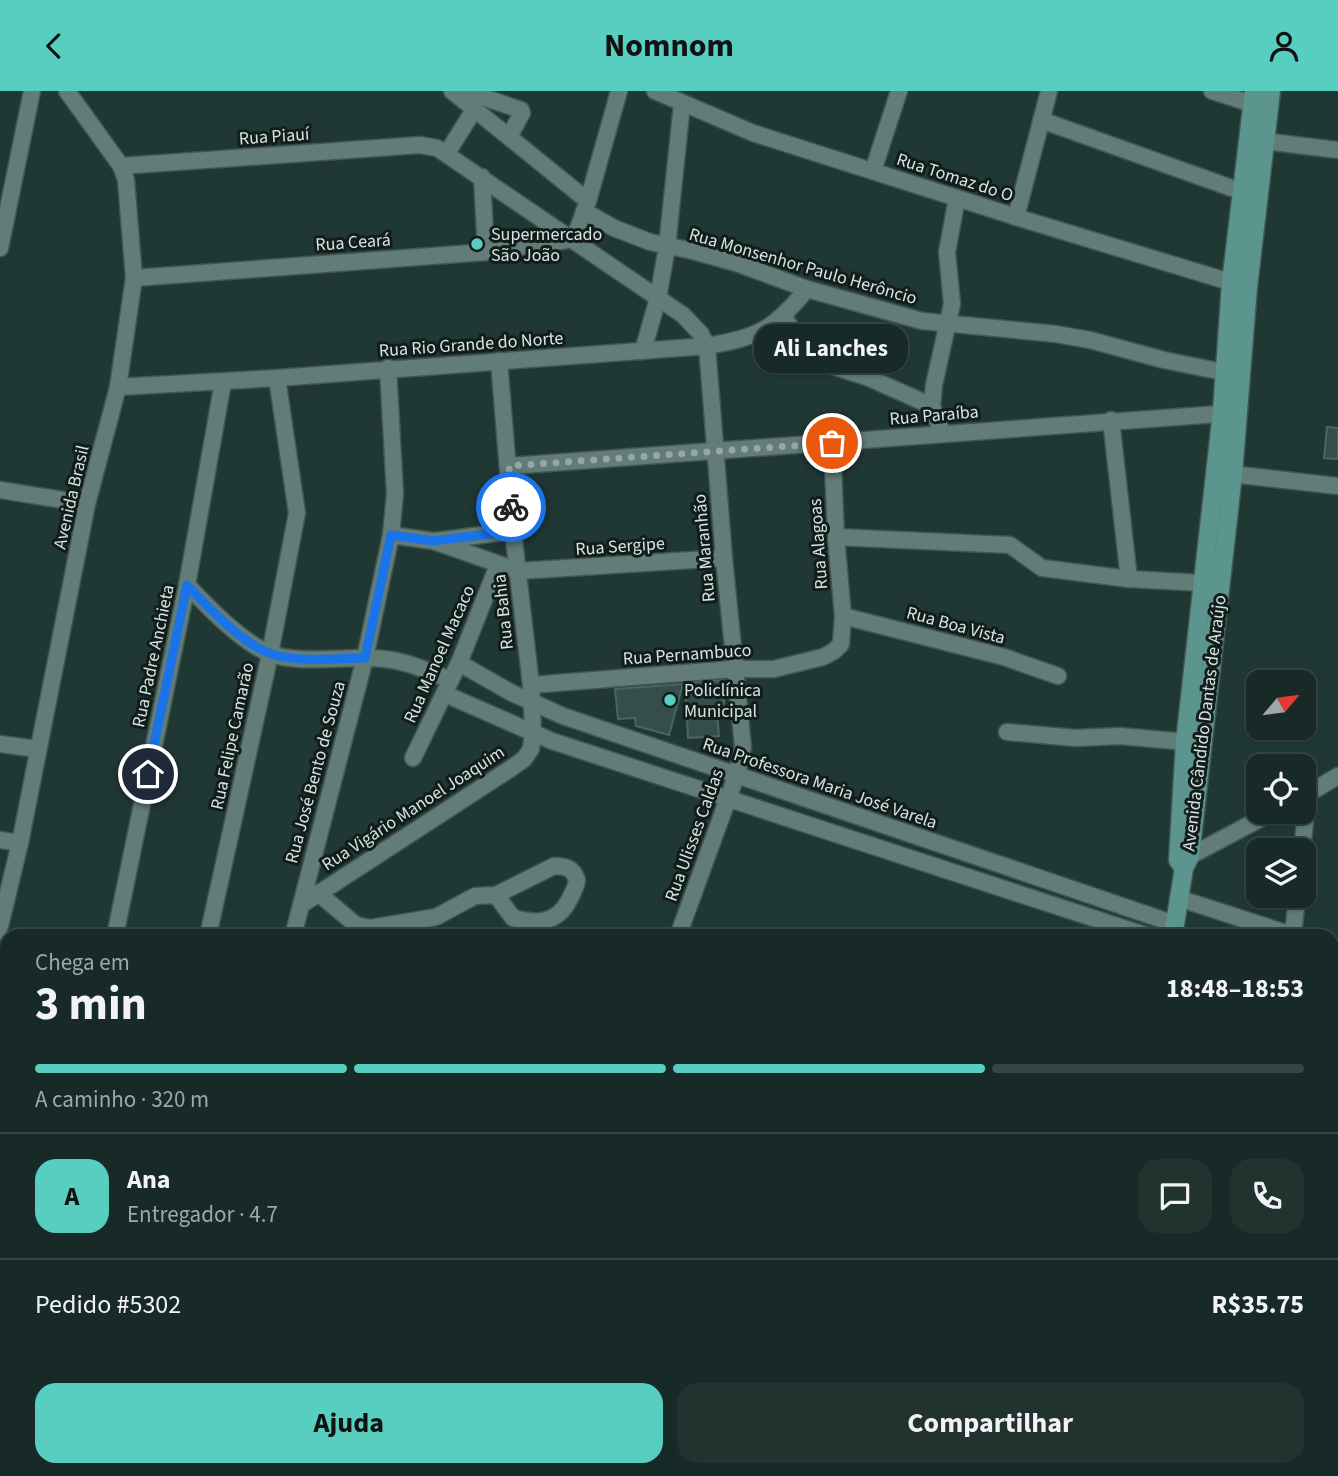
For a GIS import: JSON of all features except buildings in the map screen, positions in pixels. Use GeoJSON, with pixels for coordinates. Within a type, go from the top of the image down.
{"type":"FeatureCollection","features":[{"type":"Feature","properties":{"kind":"main road","name":"Avenida Cândido Dantas de Araújo"},"geometry":{"type":"LineString","coordinates":[[1174,929],[1184,861],[1194,743],[1224,474],[1240,285],[1257,141],[1271,91]]}},
{"type":"Feature","properties":{"kind":"main road","name":"Avenida Cândido Dantas de Araújo"},"geometry":{"type":"LineString","coordinates":[[1253,97],[1257,141]]}},
{"type":"Feature","properties":{"kind":"main road","name":"Avenida Cândido Dantas de Araújo"},"geometry":{"type":"LineString","coordinates":[[1230,413],[1223,372],[1240,285]]}},
{"type":"Feature","properties":{"kind":"main road","name":"Avenida Cândido Dantas de Araújo"},"geometry":{"type":"LineString","coordinates":[[1203,665],[1204,583],[1216,552]]}},
{"type":"Feature","properties":{"kind":"street"},"geometry":{"type":"LineString","coordinates":[[0,247],[32,91]]}},
{"type":"Feature","properties":{"kind":"street","name":"Avenida Brasil"},"geometry":{"type":"LineString","coordinates":[[0,926],[20,843],[87,504],[118,387],[134,278],[126,180],[121,166],[67,91]]}},
{"type":"Feature","properties":{"kind":"street","name":"Rua Monsenhor Paulo Herôncio"},"geometry":{"type":"LineString","coordinates":[[452,91],[614,228],[667,247],[736,263],[807,289],[922,321],[1056,334],[1125,349],[1164,361],[1223,372]]}},
{"type":"Feature","properties":{"kind":"street"},"geometry":{"type":"LineString","coordinates":[[465,91],[522,111],[509,137]]}},
{"type":"Feature","properties":{"kind":"street"},"geometry":{"type":"LineString","coordinates":[[574,239],[619,91]]}},
{"type":"Feature","properties":{"kind":"street","name":"Rua Tomaz do O"},"geometry":{"type":"LineString","coordinates":[[655,91],[753,134],[1240,285]]}},
{"type":"Feature","properties":{"kind":"street"},"geometry":{"type":"LineString","coordinates":[[873,171],[899,91]]}},
{"type":"Feature","properties":{"kind":"street"},"geometry":{"type":"LineString","coordinates":[[1016,217],[1049,91]]}},
{"type":"Feature","properties":{"kind":"street"},"geometry":{"type":"LineString","coordinates":[[1212,91],[1253,97]]}},
{"type":"Feature","properties":{"kind":"street"},"geometry":{"type":"LineString","coordinates":[[643,351],[658,298],[667,247],[682,104]]}},
{"type":"Feature","properties":{"kind":"street"},"geometry":{"type":"LineString","coordinates":[[474,110],[447,153],[692,322],[707,347]]}},
{"type":"Feature","properties":{"kind":"street"},"geometry":{"type":"LineString","coordinates":[[1041,120],[1251,195]]}},
{"type":"Feature","properties":{"kind":"street"},"geometry":{"type":"LineString","coordinates":[[1257,141],[1338,150]]}},
{"type":"Feature","properties":{"kind":"street","name":"Rua Piauí"},"geometry":{"type":"LineString","coordinates":[[121,166],[430,146],[447,153]]}},
{"type":"Feature","properties":{"kind":"street"},"geometry":{"type":"LineString","coordinates":[[482,177],[486,252]]}},
{"type":"Feature","properties":{"kind":"street"},"geometry":{"type":"LineString","coordinates":[[942,433],[932,407],[934,385],[952,304],[947,253],[957,198]]}},
{"type":"Feature","properties":{"kind":"street","name":"Rua Ceará"},"geometry":{"type":"LineString","coordinates":[[134,278],[486,252],[574,239]]}},
{"type":"Feature","properties":{"kind":"street","name":"Rua Rio Grande do Norte"},"geometry":{"type":"LineString","coordinates":[[118,387],[223,382],[707,347],[761,333],[783,317],[807,289]]}},
{"type":"Feature","properties":{"kind":"street"},"geometry":{"type":"LineString","coordinates":[[783,317],[798,339],[829,365],[869,379],[932,407]]}},
{"type":"Feature","properties":{"kind":"street","name":"Rua Maranhão"},"geometry":{"type":"LineString","coordinates":[[707,347],[743,747]]}},
{"type":"Feature","properties":{"kind":"street","name":"Rua Bahia"},"geometry":{"type":"LineString","coordinates":[[499,361],[513,531],[531,685],[533,734]]}},
{"type":"Feature","properties":{"kind":"street","name":"Rua José Bento de Souza"},"geometry":{"type":"LineString","coordinates":[[295,929],[365,658],[391,535],[395,494],[388,368]]}},
{"type":"Feature","properties":{"kind":"street","name":"Rua Felipe Camarão"},"geometry":{"type":"LineString","coordinates":[[210,929],[270,654],[297,513],[278,378]]}},
{"type":"Feature","properties":{"kind":"street","name":"Rua Padre Anchieta"},"geometry":{"type":"LineString","coordinates":[[115,929],[187,585],[223,382]]}},
{"type":"Feature","properties":{"kind":"street","name":"Rua Paraíba"},"geometry":{"type":"LineString","coordinates":[[509,466],[1230,413]]}},
{"type":"Feature","properties":{"kind":"street"},"geometry":{"type":"LineString","coordinates":[[1111,420],[1129,579]]}},
{"type":"Feature","properties":{"kind":"street","name":"Rua Alagoas"},"geometry":{"type":"LineString","coordinates":[[832,443],[842,616],[841,644]]}},
{"type":"Feature","properties":{"kind":"street"},"geometry":{"type":"LineString","coordinates":[[1224,474],[1338,486]]}},
{"type":"Feature","properties":{"kind":"street"},"geometry":{"type":"LineString","coordinates":[[0,490],[87,504]]}},
{"type":"Feature","properties":{"kind":"street"},"geometry":{"type":"LineString","coordinates":[[391,535],[433,541],[513,531]]}},
{"type":"Feature","properties":{"kind":"street"},"geometry":{"type":"LineString","coordinates":[[836,537],[1010,545],[1042,568],[1129,579],[1204,583]]}},
{"type":"Feature","properties":{"kind":"street","name":"Rua Sergipe"},"geometry":{"type":"LineString","coordinates":[[433,541],[519,571],[724,558]]}},
{"type":"Feature","properties":{"kind":"street","name":"Rua Manoel Macaco"},"geometry":{"type":"LineString","coordinates":[[413,758],[459,663],[498,565]]}},
{"type":"Feature","properties":{"kind":"street"},"geometry":{"type":"LineString","coordinates":[[187,585],[227,624],[270,654],[311,659],[365,658],[404,662],[533,734],[727,800],[1126,929]]}},
{"type":"Feature","properties":{"kind":"street","name":"Rua Boa Vista"},"geometry":{"type":"LineString","coordinates":[[842,616],[1004,657],[1058,676]]}},
{"type":"Feature","properties":{"kind":"street","name":"Rua Pernambuco"},"geometry":{"type":"LineString","coordinates":[[531,685],[734,669],[774,669],[823,657],[834,652],[841,644]]}},
{"type":"Feature","properties":{"kind":"street","name":"Rua Professora Maria José Varela"},"geometry":{"type":"LineString","coordinates":[[459,663],[531,703],[1171,929]]}},
{"type":"Feature","properties":{"kind":"street"},"geometry":{"type":"LineString","coordinates":[[1007,732],[1076,738],[1120,736],[1194,743]]}},
{"type":"Feature","properties":{"kind":"street","name":"Rua Vigário Manoel Joaquim"},"geometry":{"type":"LineString","coordinates":[[301,905],[510,769],[531,750],[533,734]]}},
{"type":"Feature","properties":{"kind":"street"},"geometry":{"type":"LineString","coordinates":[[0,744],[37,749]]}},
{"type":"Feature","properties":{"kind":"street","name":"Rua Ulisses Caldas"},"geometry":{"type":"LineString","coordinates":[[681,929],[737,774],[743,747]]}},
{"type":"Feature","properties":{"kind":"street"},"geometry":{"type":"LineString","coordinates":[[1316,789],[1338,776]]}},
{"type":"Feature","properties":{"kind":"street"},"geometry":{"type":"LineString","coordinates":[[1316,792],[1338,792]]}},
{"type":"Feature","properties":{"kind":"street"},"geometry":{"type":"LineString","coordinates":[[1184,861],[1251,824]]}},
{"type":"Feature","properties":{"kind":"street"},"geometry":{"type":"LineString","coordinates":[[0,840],[20,843]]}},
{"type":"Feature","properties":{"kind":"street"},"geometry":{"type":"LineString","coordinates":[[318,893],[356,925],[370,928],[428,920],[475,896],[496,895],[554,866],[571,869],[577,880],[563,911],[546,921],[513,918],[496,895]]}},
{"type":"Feature","properties":{"kind":"street"},"geometry":{"type":"LineString","coordinates":[[1178,898],[1273,929]]}},
{"type":"Feature","properties":{"kind":"street"},"geometry":{"type":"LineString","coordinates":[[1295,929],[1296,908]]}},
{"type":"Feature","properties":{"kind":"way so far"},"geometry":{"type":"LineString","coordinates":[[511,507],[509,466],[832,443]]}},
{"type":"Feature","properties":{"kind":"place","name":"Supermercado São João"},"geometry":{"type":"Point","coordinates":[477,244]}},
{"type":"Feature","properties":{"kind":"place","name":"Ali Lanches"},"geometry":{"type":"Point","coordinates":[832,443]}},
{"type":"Feature","properties":{"kind":"place","name":"Policlínica Municipal"},"geometry":{"type":"Point","coordinates":[670,700]}},
{"type":"Feature","properties":{"kind":"route"},"geometry":{"type":"LineString","coordinates":[[148,774],[187,585],[210,610],[270,654],[311,659],[365,658],[391,535],[433,541],[513,531],[511,507]]}}]}
